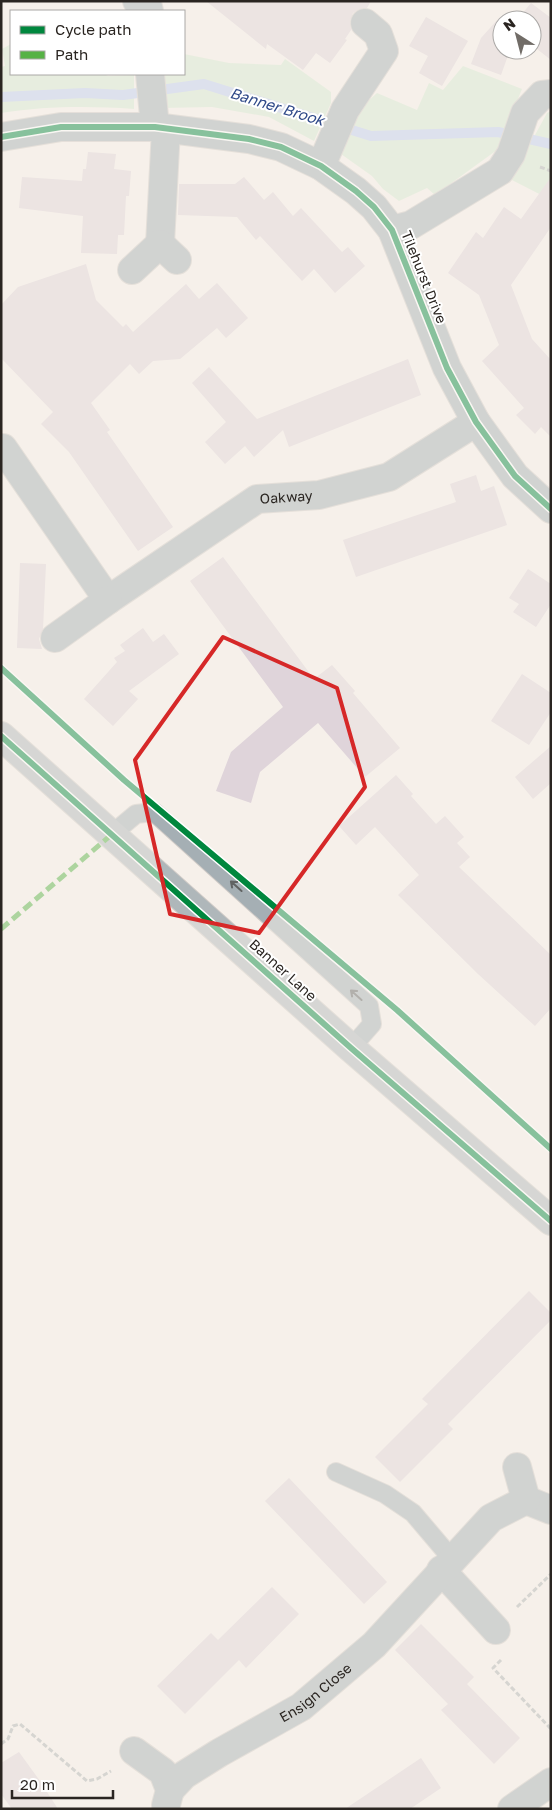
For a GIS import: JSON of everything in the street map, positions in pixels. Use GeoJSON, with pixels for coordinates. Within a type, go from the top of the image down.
{"type":"FeatureCollection","features":[{"type":"Feature","properties":{"kind":"street"},"geometry":{"type":"LineString","coordinates":[[137,1],[148,7],[149,10]]}},
{"type":"Feature","properties":{"kind":"street"},"geometry":{"type":"LineString","coordinates":[[325,156],[345,110],[384,51],[378,34],[364,23]]}},
{"type":"Feature","properties":{"kind":"street"},"geometry":{"type":"LineString","coordinates":[[132,270],[169,252],[158,122],[150,75]]}},
{"type":"Feature","properties":{"kind":"street"},"geometry":{"type":"LineString","coordinates":[[392,230],[412,225],[500,171],[511,154],[525,113],[542,95],[551,94]]}},
{"type":"Feature","properties":{"kind":"street","name":"Tilehurst Drive"},"geometry":{"type":"LineString","coordinates":[[1,137],[61,127],[158,122],[325,156],[356,191],[374,207],[392,230],[447,368],[476,422],[515,476],[551,509]]}},
{"type":"Feature","properties":{"kind":"street","name":"Oakway"},"geometry":{"type":"LineString","coordinates":[[55,638],[257,499],[319,495],[389,477],[476,422]]}},
{"type":"Feature","properties":{"kind":"street"},"geometry":{"type":"LineString","coordinates":[[3,448],[108,600]]}},
{"type":"Feature","properties":{"kind":"street","name":"Banner Lane"},"geometry":{"type":"LineString","coordinates":[[1,736],[352,1048],[551,1220]]}},
{"type":"Feature","properties":{"kind":"street"},"geometry":{"type":"LineString","coordinates":[[517,1467],[526,1500],[551,1510]]}},
{"type":"Feature","properties":{"kind":"street","name":"Ensign Close"},"geometry":{"type":"LineString","coordinates":[[168,1800],[184,1775],[301,1707],[374,1645],[490,1518],[526,1500]]}},
{"type":"Feature","properties":{"kind":"street"},"geometry":{"type":"LineString","coordinates":[[447,1564],[496,1630]]}},
{"type":"Feature","properties":{"kind":"street","name":"Ensign Close"},"geometry":{"type":"LineString","coordinates":[[134,1751],[163,1772],[168,1800]]}},
{"type":"Feature","properties":{"kind":"street"},"geometry":{"type":"LineString","coordinates":[[512,1809],[551,1782]]}},
{"type":"Feature","properties":{"kind":"lane"},"geometry":{"type":"LineString","coordinates":[[111,835],[136,814],[154,812],[369,1006],[372,1024],[352,1048]]}},
{"type":"Feature","properties":{"kind":"lane"},"geometry":{"type":"LineString","coordinates":[[336,1472],[385,1494],[412,1513],[447,1564]]}},
{"type":"Feature","properties":{"kind":"path"},"geometry":{"type":"LineString","coordinates":[[1,1744],[8,1739],[13,1726],[20,1724],[88,1781],[97,1779],[115,1769],[134,1751]]}},
{"type":"Feature","properties":{"kind":"highlighted area"},"geometry":{"type":"Polygon","coordinates":[[[223,637],[337,688],[365,787],[259,933],[170,914],[135,760],[223,637]]]}},
{"type":"Feature","properties":{"kind":"green space"},"geometry":{"type":"Polygon","coordinates":[[[10,45],[10,75],[134,75],[134,109],[68,107],[1,113],[1,67],[5,66],[2,49],[10,45]]]}},
{"type":"Feature","properties":{"kind":"green space"},"geometry":{"type":"Polygon","coordinates":[[[185,54],[229,63],[281,65],[285,59],[331,92],[331,103],[314,141],[269,117],[212,107],[163,108],[161,75],[185,75],[185,54]]]}},
{"type":"Feature","properties":{"kind":"green space"},"geometry":{"type":"Polygon","coordinates":[[[463,66],[522,89],[497,150],[435,195],[427,188],[399,201],[383,189],[372,176],[341,154],[356,112],[377,93],[417,110],[429,83],[443,90],[463,66]]]}},
{"type":"Feature","properties":{"kind":"green space"},"geometry":{"type":"Polygon","coordinates":[[[551,111],[551,200],[504,176],[529,146],[547,113],[551,111]]]}},
{"type":"Feature","properties":{"kind":"building"},"geometry":{"type":"Polygon","coordinates":[[[206,1],[371,1],[367,8],[359,9],[353,13],[350,21],[351,30],[345,39],[347,40],[330,63],[316,53],[303,70],[267,44],[266,49],[206,1]]]}},
{"type":"Feature","properties":{"kind":"building"},"geometry":{"type":"Polygon","coordinates":[[[531,3],[540,10],[525,10],[531,3]]]}},
{"type":"Feature","properties":{"kind":"building"},"geometry":{"type":"Polygon","coordinates":[[[542,11],[551,18],[551,60],[542,53],[542,11]]]}},
{"type":"Feature","properties":{"kind":"building"},"geometry":{"type":"Polygon","coordinates":[[[426,17],[468,41],[442,86],[419,73],[428,56],[409,46],[426,17]]]}},
{"type":"Feature","properties":{"kind":"building"},"geometry":{"type":"Polygon","coordinates":[[[492,26],[492,60],[506,60],[501,75],[471,64],[481,38],[492,26]]]}},
{"type":"Feature","properties":{"kind":"building"},"geometry":{"type":"Polygon","coordinates":[[[88,152],[116,154],[114,169],[131,171],[129,196],[126,196],[124,235],[118,235],[117,254],[81,253],[83,216],[19,208],[22,177],[82,181],[88,152]]]}},
{"type":"Feature","properties":{"kind":"building"},"geometry":{"type":"Polygon","coordinates":[[[244,177],[264,200],[273,192],[293,216],[301,208],[342,252],[348,247],[365,266],[335,293],[314,269],[302,281],[260,236],[256,240],[237,217],[178,215],[179,184],[235,184],[244,177]]]}},
{"type":"Feature","properties":{"kind":"building"},"geometry":{"type":"Polygon","coordinates":[[[551,177],[551,227],[511,285],[532,339],[551,360],[551,437],[541,427],[535,434],[516,415],[524,408],[482,361],[499,345],[479,295],[448,273],[476,232],[483,238],[504,207],[521,219],[551,177]]]}},
{"type":"Feature","properties":{"kind":"building"},"geometry":{"type":"Polygon","coordinates":[[[86,264],[96,300],[123,327],[126,324],[133,332],[186,284],[199,299],[217,283],[248,318],[226,338],[217,328],[180,359],[153,361],[139,374],[130,364],[91,403],[110,430],[107,432],[173,527],[138,551],[69,452],[41,424],[53,412],[1,358],[1,305],[18,287],[86,264]]]}},
{"type":"Feature","properties":{"kind":"building"},"geometry":{"type":"Polygon","coordinates":[[[408,359],[421,395],[289,447],[283,430],[254,457],[245,446],[225,464],[205,442],[226,422],[192,383],[209,367],[257,419],[408,359]]]}},
{"type":"Feature","properties":{"kind":"building"},"geometry":{"type":"Polygon","coordinates":[[[476,475],[481,491],[494,486],[507,525],[356,577],[343,540],[456,502],[450,484],[476,475]]]}},
{"type":"Feature","properties":{"kind":"building"},"geometry":{"type":"Polygon","coordinates":[[[223,557],[314,679],[332,665],[355,691],[353,693],[400,748],[365,777],[318,723],[260,772],[251,803],[216,791],[231,752],[283,707],[190,581],[223,557]]]}},
{"type":"Feature","properties":{"kind":"building"},"geometry":{"type":"Polygon","coordinates":[[[20,563],[46,564],[43,629],[39,639],[42,649],[17,648],[20,563]]]}},
{"type":"Feature","properties":{"kind":"building"},"geometry":{"type":"Polygon","coordinates":[[[528,569],[551,584],[551,604],[536,627],[513,612],[519,604],[509,598],[528,569]]]}},
{"type":"Feature","properties":{"kind":"building"},"geometry":{"type":"Polygon","coordinates":[[[143,628],[153,642],[164,634],[179,654],[129,691],[138,699],[113,726],[84,699],[117,662],[114,658],[125,651],[120,645],[143,628]]]}},
{"type":"Feature","properties":{"kind":"building"},"geometry":{"type":"Polygon","coordinates":[[[522,674],[551,693],[551,712],[529,745],[491,721],[522,674]]]}},
{"type":"Feature","properties":{"kind":"building"},"geometry":{"type":"Polygon","coordinates":[[[551,746],[551,783],[533,799],[515,777],[551,746]]]}},
{"type":"Feature","properties":{"kind":"building"},"geometry":{"type":"Polygon","coordinates":[[[396,775],[413,794],[411,796],[436,824],[445,816],[464,837],[457,843],[470,857],[459,867],[551,955],[551,1008],[535,1026],[478,974],[398,895],[419,875],[375,827],[356,845],[339,826],[396,775]]]}},
{"type":"Feature","properties":{"kind":"building"},"geometry":{"type":"Polygon","coordinates":[[[529,1291],[551,1313],[551,1320],[448,1424],[453,1429],[400,1482],[375,1457],[428,1404],[422,1399],[529,1291]]]}},
{"type":"Feature","properties":{"kind":"building"},"geometry":{"type":"Polygon","coordinates":[[[289,1478],[387,1582],[364,1604],[265,1501],[289,1478]]]}},
{"type":"Feature","properties":{"kind":"building"},"geometry":{"type":"Polygon","coordinates":[[[272,1587],[299,1614],[246,1668],[239,1660],[185,1714],[157,1686],[211,1633],[218,1640],[272,1587]]]}},
{"type":"Feature","properties":{"kind":"building"},"geometry":{"type":"Polygon","coordinates":[[[421,1624],[474,1677],[467,1684],[520,1738],[494,1764],[441,1710],[448,1704],[395,1650],[421,1624]]]}},
{"type":"Feature","properties":{"kind":"building"},"geometry":{"type":"Polygon","coordinates":[[[19,1752],[58,1809],[12,1809],[1,1794],[1,1763],[19,1752]]]}},
{"type":"Feature","properties":{"kind":"building"},"geometry":{"type":"Polygon","coordinates":[[[421,1758],[441,1788],[410,1809],[345,1809],[421,1758]]]}},
{"type":"Feature","properties":{"kind":"waterway","name":"Banner Brook"},"geometry":{"type":"LineString","coordinates":[[1,97],[85,93],[123,95],[204,84],[371,136],[498,132],[551,144]]}},
{"type":"Feature","properties":{"kind":"marked path"},"geometry":{"type":"LineString","coordinates":[[1,929],[111,835]]}},
{"type":"Feature","properties":{"kind":"cycle path"},"geometry":{"type":"LineString","coordinates":[[1,137],[61,127],[155,127],[249,139],[281,147],[321,166],[356,191],[374,207],[392,230],[447,368],[476,422],[515,476],[551,509]]}},
{"type":"Feature","properties":{"kind":"cycle path"},"geometry":{"type":"LineString","coordinates":[[1,668],[124,780],[397,1010],[551,1149]]}},
{"type":"Feature","properties":{"kind":"cycle path"},"geometry":{"type":"LineString","coordinates":[[1,736],[351,1048],[551,1221]]}}]}
